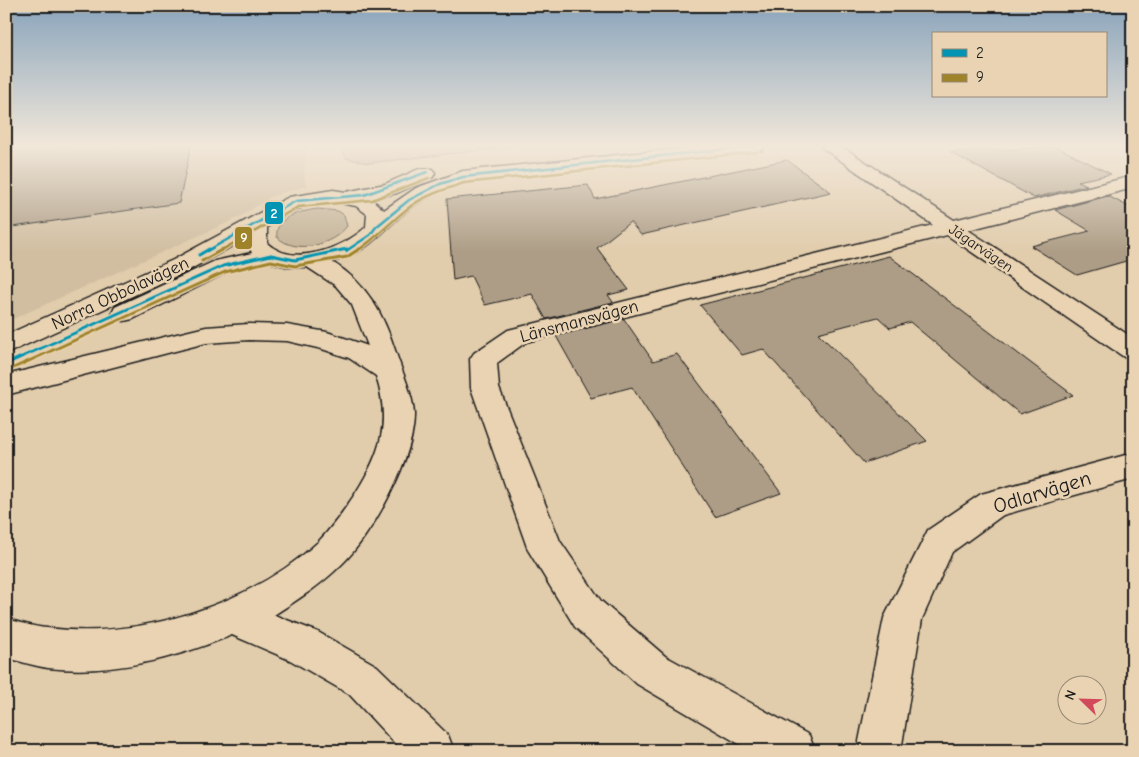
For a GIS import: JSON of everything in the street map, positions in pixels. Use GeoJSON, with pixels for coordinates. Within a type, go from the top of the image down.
{"type":"FeatureCollection","features":[{"type":"Feature","properties":{"kind":"street","name":"Norra Obbolavägen"},"geometry":{"type":"LineString","coordinates":[[6,345],[149,280],[258,224],[268,215],[296,201],[333,196],[351,197],[390,189],[405,181]]}},
{"type":"Feature","properties":{"kind":"street","name":"Norra Obbolavägen"},"geometry":{"type":"LineString","coordinates":[[6,364],[223,266],[270,255],[289,259],[310,259],[328,256],[360,244],[398,208],[424,191],[451,181]]}},
{"type":"Feature","properties":{"kind":"street","name":"Jägarvägen"},"geometry":{"type":"LineString","coordinates":[[882,181],[1133,351]]}},
{"type":"Feature","properties":{"kind":"street","name":"Länsmansvägen"},"geometry":{"type":"LineString","coordinates":[[793,751],[651,670],[588,614],[546,550],[485,388],[482,359],[517,336],[818,259],[953,228],[1133,182]]}},
{"type":"Feature","properties":{"kind":"street","name":"Norra Obbolavägen"},"geometry":{"type":"LineString","coordinates":[[351,197],[371,205],[378,219],[376,227]]}},
{"type":"Feature","properties":{"kind":"street"},"geometry":{"type":"LineString","coordinates":[[258,224],[254,233],[255,242],[260,249],[270,255]]}},
{"type":"Feature","properties":{"kind":"street"},"geometry":{"type":"LineString","coordinates":[[6,638],[55,651],[109,650],[171,637],[233,617],[288,586],[330,553],[365,505],[384,474],[395,440],[399,414],[373,318],[348,283],[310,259]]}},
{"type":"Feature","properties":{"kind":"street"},"geometry":{"type":"LineString","coordinates":[[6,385],[206,335],[249,332],[287,333],[327,341],[358,352],[388,371]]}},
{"type":"Feature","properties":{"kind":"street","name":"Odlarvägen"},"geometry":{"type":"LineString","coordinates":[[880,751],[903,618],[940,540],[993,504],[1133,466]]}},
{"type":"Feature","properties":{"kind":"street"},"geometry":{"type":"LineString","coordinates":[[233,617],[304,646],[363,680],[432,751]]}},
{"type":"Feature","properties":{"kind":"shaded area"},"geometry":{"type":"Polygon","coordinates":[[[6,181],[305,181],[306,186],[272,196],[238,218],[6,322],[6,181]]]}},
{"type":"Feature","properties":{"kind":"shaded area"},"geometry":{"type":"Polygon","coordinates":[[[318,209],[338,211],[344,215],[347,226],[333,238],[324,243],[314,245],[294,246],[277,237],[277,230],[285,219],[298,213],[318,209]]]}},
{"type":"Feature","properties":{"kind":"building"},"geometry":{"type":"Polygon","coordinates":[[[6,181],[184,181],[179,203],[6,228],[6,181]]]}},
{"type":"Feature","properties":{"kind":"building"},"geometry":{"type":"Polygon","coordinates":[[[682,181],[816,181],[831,192],[641,235],[630,222],[597,248],[629,290],[608,295],[613,302],[546,319],[532,294],[485,305],[471,276],[453,280],[447,199],[588,185],[595,199],[682,181]]]}},
{"type":"Feature","properties":{"kind":"building"},"geometry":{"type":"Polygon","coordinates":[[[1004,181],[1079,181],[1087,185],[1034,198],[1004,181]]]}},
{"type":"Feature","properties":{"kind":"building"},"geometry":{"type":"Polygon","coordinates":[[[1108,196],[1133,209],[1133,259],[1077,275],[1031,246],[1090,231],[1055,210],[1108,196]]]}},
{"type":"Feature","properties":{"kind":"building"},"geometry":{"type":"Polygon","coordinates":[[[889,256],[1073,395],[1020,414],[910,322],[890,328],[878,317],[818,333],[927,441],[864,463],[763,349],[742,355],[700,305],[889,256]]]}},
{"type":"Feature","properties":{"kind":"building"},"geometry":{"type":"Polygon","coordinates":[[[624,319],[653,361],[677,354],[781,493],[715,517],[632,387],[591,398],[556,336],[624,319]]]}},
{"type":"Feature","properties":{"kind":"transit line","name":"2"},"geometry":{"type":"LineString","coordinates":[[199,255],[296,201],[354,197],[373,193],[405,181]]}},
{"type":"Feature","properties":{"kind":"transit line","name":"9"},"geometry":{"type":"LineString","coordinates":[[202,261],[298,207],[372,200],[421,181]]}},
{"type":"Feature","properties":{"kind":"transit line","name":"2"},"geometry":{"type":"LineString","coordinates":[[6,364],[223,266],[271,255],[295,260],[345,251],[370,235],[376,227],[409,200],[449,181]]}},
{"type":"Feature","properties":{"kind":"transit line","name":"9"},"geometry":{"type":"LineString","coordinates":[[9,370],[225,272],[271,261],[295,266],[347,257],[374,240],[381,231],[412,205],[442,190],[464,183],[480,181]]}}]}
